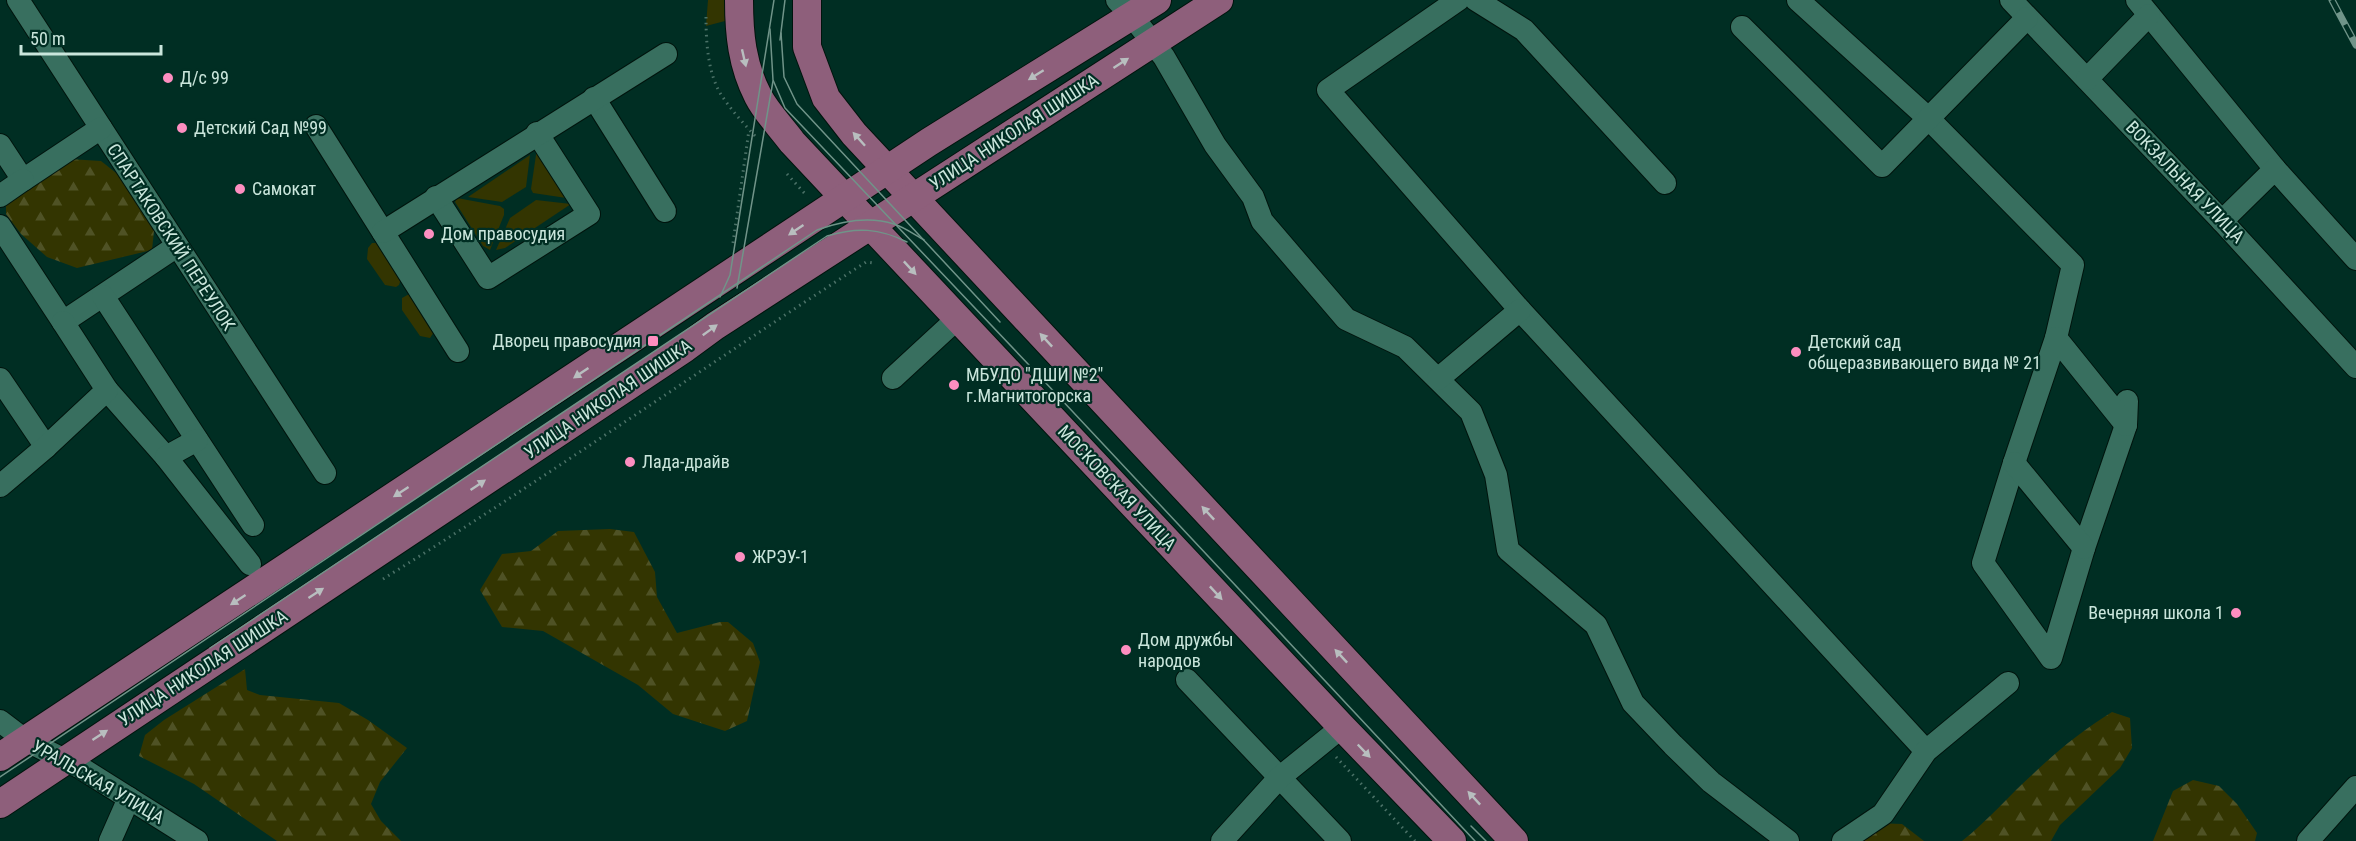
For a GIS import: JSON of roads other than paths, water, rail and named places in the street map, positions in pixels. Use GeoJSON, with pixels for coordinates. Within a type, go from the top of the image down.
{"type":"FeatureCollection","features":[{"type":"Feature","properties":{"kind":"main road","name":"МОСКОВСКАЯ УЛИЦА"},"geometry":{"type":"LineString","coordinates":[[739,0],[739,30],[744,63],[759,98],[792,141],[958,318],[1332,735],[1452,841]]}},
{"type":"Feature","properties":{"kind":"main road"},"geometry":{"type":"LineString","coordinates":[[807,0],[807,47],[826,98],[854,134],[1514,841]]}},
{"type":"Feature","properties":{"kind":"main road","name":"УЛИЦА НИКОЛАЯ ШИШКА"},"geometry":{"type":"LineString","coordinates":[[0,757],[888,170],[1124,8],[1157,0]]}},
{"type":"Feature","properties":{"kind":"main road","name":"УЛИЦА НИКОЛАЯ ШИШКА"},"geometry":{"type":"LineString","coordinates":[[0,804],[64,759],[870,225],[1220,0]]}},
{"type":"Feature","properties":{"kind":"street","name":"СПАРТАКОВСКИЙ ПЕРЕУЛОК"},"geometry":{"type":"LineString","coordinates":[[18,0],[325,474]]}},
{"type":"Feature","properties":{"kind":"street"},"geometry":{"type":"LineString","coordinates":[[1458,0],[1328,90],[1520,310],[1926,751]]}},
{"type":"Feature","properties":{"kind":"street"},"geometry":{"type":"LineString","coordinates":[[1476,0],[1524,30],[1665,183]]}},
{"type":"Feature","properties":{"kind":"street"},"geometry":{"type":"LineString","coordinates":[[1798,0],[1928,118],[2073,265],[2056,338],[1983,563],[2051,658],[2084,548],[2126,425],[2127,401]]}},
{"type":"Feature","properties":{"kind":"street","name":"ВОКЗАЛЬНАЯ УЛИЦА"},"geometry":{"type":"LineString","coordinates":[[2011,0],[2222,221],[2356,367]]}},
{"type":"Feature","properties":{"kind":"street"},"geometry":{"type":"LineString","coordinates":[[2086,79],[2143,7],[2275,169],[2356,259]]}},
{"type":"Feature","properties":{"kind":"street"},"geometry":{"type":"LineString","coordinates":[[1124,8],[1154,43],[1215,145],[1253,197],[1262,220],[1346,319],[1406,347],[1471,412],[1496,475],[1508,550],[1596,625],[1633,703],[1673,745],[1711,782],[1788,841]]}},
{"type":"Feature","properties":{"kind":"street"},"geometry":{"type":"LineString","coordinates":[[1742,27],[1882,166],[2027,18]]}},
{"type":"Feature","properties":{"kind":"street"},"geometry":{"type":"LineString","coordinates":[[383,232],[537,133],[666,54]]}},
{"type":"Feature","properties":{"kind":"street"},"geometry":{"type":"LineString","coordinates":[[594,98],[665,211]]}},
{"type":"Feature","properties":{"kind":"street"},"geometry":{"type":"LineString","coordinates":[[316,126],[458,351]]}},
{"type":"Feature","properties":{"kind":"street"},"geometry":{"type":"LineString","coordinates":[[0,196],[100,128]]}},
{"type":"Feature","properties":{"kind":"street"},"geometry":{"type":"LineString","coordinates":[[436,197],[488,278],[589,214],[537,133]]}},
{"type":"Feature","properties":{"kind":"street"},"geometry":{"type":"LineString","coordinates":[[0,145],[23,180]]}},
{"type":"Feature","properties":{"kind":"street"},"geometry":{"type":"LineString","coordinates":[[2222,221],[2275,169]]}},
{"type":"Feature","properties":{"kind":"street"},"geometry":{"type":"LineString","coordinates":[[0,226],[107,390],[166,457],[250,564]]}},
{"type":"Feature","properties":{"kind":"street"},"geometry":{"type":"LineString","coordinates":[[63,322],[177,246]]}},
{"type":"Feature","properties":{"kind":"street"},"geometry":{"type":"LineString","coordinates":[[103,296],[253,525]]}},
{"type":"Feature","properties":{"kind":"street"},"geometry":{"type":"LineString","coordinates":[[1438,379],[1520,310]]}},
{"type":"Feature","properties":{"kind":"street"},"geometry":{"type":"LineString","coordinates":[[893,378],[958,318]]}},
{"type":"Feature","properties":{"kind":"street"},"geometry":{"type":"LineString","coordinates":[[2056,338],[2126,425]]}},
{"type":"Feature","properties":{"kind":"street"},"geometry":{"type":"LineString","coordinates":[[0,379],[46,447]]}},
{"type":"Feature","properties":{"kind":"street"},"geometry":{"type":"LineString","coordinates":[[0,486],[107,390]]}},
{"type":"Feature","properties":{"kind":"street"},"geometry":{"type":"LineString","coordinates":[[166,457],[197,440]]}},
{"type":"Feature","properties":{"kind":"street"},"geometry":{"type":"LineString","coordinates":[[2014,463],[2084,548]]}},
{"type":"Feature","properties":{"kind":"street"},"geometry":{"type":"LineString","coordinates":[[1187,680],[1340,841]]}},
{"type":"Feature","properties":{"kind":"street"},"geometry":{"type":"LineString","coordinates":[[1843,841],[1883,813],[1926,751],[2008,683]]}},
{"type":"Feature","properties":{"kind":"street","name":"УРАЛЬСКАЯ УЛИЦА"},"geometry":{"type":"LineString","coordinates":[[0,722],[25,740],[64,759],[197,841]]}},
{"type":"Feature","properties":{"kind":"street"},"geometry":{"type":"LineString","coordinates":[[1222,841],[1279,778],[1332,735]]}},
{"type":"Feature","properties":{"kind":"street"},"geometry":{"type":"LineString","coordinates":[[2308,841],[2356,788]]}},
{"type":"Feature","properties":{"kind":"street"},"geometry":{"type":"LineString","coordinates":[[110,841],[129,798]]}},
{"type":"Feature","properties":{"kind":"tram line"},"geometry":{"type":"LineString","coordinates":[[720,297],[730,275],[774,0]]}},
{"type":"Feature","properties":{"kind":"tram line"},"geometry":{"type":"LineString","coordinates":[[780,40],[785,0]]}},
{"type":"Feature","properties":{"kind":"tram line"},"geometry":{"type":"LineString","coordinates":[[770,29],[773,80],[785,108],[1475,841]]}},
{"type":"Feature","properties":{"kind":"tram line"},"geometry":{"type":"LineString","coordinates":[[781,33],[784,77],[797,104],[1000,322]]}},
{"type":"Feature","properties":{"kind":"tram line"},"geometry":{"type":"LineString","coordinates":[[737,288],[773,81]]}},
{"type":"Feature","properties":{"kind":"tram line"},"geometry":{"type":"LineString","coordinates":[[0,777],[817,230],[846,222],[875,220],[898,225],[924,240]]}},
{"type":"Feature","properties":{"kind":"tram line"},"geometry":{"type":"LineString","coordinates":[[210,648],[827,236],[848,231],[868,230],[897,237],[907,242]]}},
{"type":"Feature","properties":{"kind":"tram line"},"geometry":{"type":"LineString","coordinates":[[1471,826],[1486,841]]}},
{"type":"Feature","properties":{"kind":"railway"},"geometry":{"type":"LineString","coordinates":[[2332,0],[2356,45]]}},
{"type":"Feature","properties":{"kind":"place","name":"Д/с 99"},"geometry":{"type":"Point","coordinates":[168,78]}},
{"type":"Feature","properties":{"kind":"place","name":"Детский Сад №99"},"geometry":{"type":"Point","coordinates":[182,128]}},
{"type":"Feature","properties":{"kind":"place","name":"Самокат"},"geometry":{"type":"Point","coordinates":[240,189]}},
{"type":"Feature","properties":{"kind":"place","name":"Дом правосудия"},"geometry":{"type":"Point","coordinates":[429,234]}},
{"type":"Feature","properties":{"kind":"place","name":"Дворец правосудия"},"geometry":{"type":"Point","coordinates":[653,341]}},
{"type":"Feature","properties":{"kind":"place","name":"Детский сад общеразвивающего вида № 21"},"geometry":{"type":"Point","coordinates":[1796,352]}},
{"type":"Feature","properties":{"kind":"place","name":"МБУДО \"ДШИ №2\" г.Магнитогорска"},"geometry":{"type":"Point","coordinates":[954,385]}},
{"type":"Feature","properties":{"kind":"place","name":"Лада-драйв"},"geometry":{"type":"Point","coordinates":[630,462]}},
{"type":"Feature","properties":{"kind":"place","name":"ЖРЭУ-1"},"geometry":{"type":"Point","coordinates":[740,557]}},
{"type":"Feature","properties":{"kind":"place","name":"Вечерняя школа 1"},"geometry":{"type":"Point","coordinates":[2236,613]}},
{"type":"Feature","properties":{"kind":"place","name":"Дом дружбы народов"},"geometry":{"type":"Point","coordinates":[1126,650]}}]}
